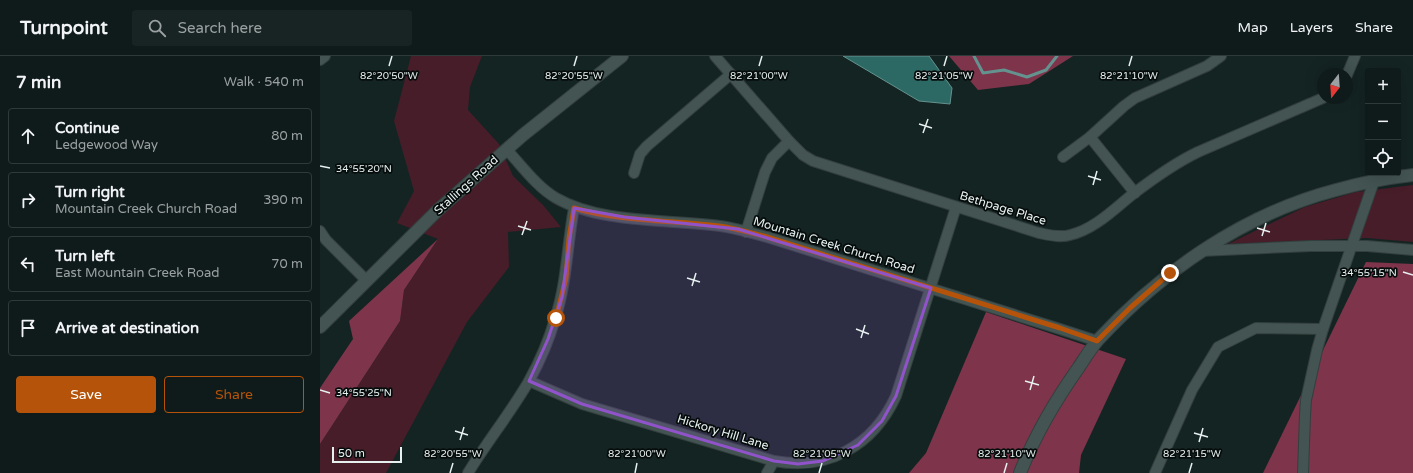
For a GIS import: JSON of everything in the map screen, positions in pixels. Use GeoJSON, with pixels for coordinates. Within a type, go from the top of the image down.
{"type":"FeatureCollection","features":[{"type":"Feature","properties":{"kind":"main road","name":"Stallings Road"},"geometry":{"type":"LineString","coordinates":[[320,327],[439,209],[507,150],[622,56]]}},
{"type":"Feature","properties":{"kind":"main road"},"geometry":{"type":"LineString","coordinates":[[1020,473],[1044,421],[1063,390],[1097,341],[1149,291],[1200,251],[1248,225],[1286,207],[1335,190],[1374,180],[1413,174]]}},
{"type":"Feature","properties":{"kind":"street"},"geometry":{"type":"LineString","coordinates":[[320,60],[325,56]]}},
{"type":"Feature","properties":{"kind":"street","name":"Bethpage Place"},"geometry":{"type":"LineString","coordinates":[[715,56],[789,141],[813,161],[1039,233],[1054,236],[1069,235],[1092,226],[1135,193],[1184,159],[1317,101]]}},
{"type":"Feature","properties":{"kind":"street"},"geometry":{"type":"LineString","coordinates":[[1063,157],[1090,137],[1135,98],[1207,66],[1221,56]]}},
{"type":"Feature","properties":{"kind":"street"},"geometry":{"type":"LineString","coordinates":[[1350,68],[1355,56]]}},
{"type":"Feature","properties":{"kind":"street"},"geometry":{"type":"LineString","coordinates":[[634,173],[640,154],[647,146],[731,74]]}},
{"type":"Feature","properties":{"kind":"street"},"geometry":{"type":"LineString","coordinates":[[1090,137],[1135,193]]}},
{"type":"Feature","properties":{"kind":"street"},"geometry":{"type":"LineString","coordinates":[[746,232],[765,172],[772,158],[789,141]]}},
{"type":"Feature","properties":{"kind":"street","name":"Mountain Creek Church Road"},"geometry":{"type":"LineString","coordinates":[[507,150],[540,186],[555,198],[574,208],[588,212],[624,217],[720,226],[767,237],[1060,328],[1097,341]]}},
{"type":"Feature","properties":{"kind":"street"},"geometry":{"type":"LineString","coordinates":[[1304,473],[1304,415],[1317,350],[1374,180]]}},
{"type":"Feature","properties":{"kind":"street","name":"Hickory Hill Lane"},"geometry":{"type":"LineString","coordinates":[[528,381],[582,404],[774,462],[798,464],[823,461],[835,457],[858,445],[877,427],[892,405],[956,207]]}},
{"type":"Feature","properties":{"kind":"street"},"geometry":{"type":"LineString","coordinates":[[468,473],[528,381],[548,339],[562,297],[566,278],[569,238],[574,208]]}},
{"type":"Feature","properties":{"kind":"street"},"geometry":{"type":"LineString","coordinates":[[320,231],[326,240],[366,280]]}},
{"type":"Feature","properties":{"kind":"street"},"geometry":{"type":"LineString","coordinates":[[1200,251],[1311,246],[1351,246],[1413,250]]}},
{"type":"Feature","properties":{"kind":"street"},"geometry":{"type":"LineString","coordinates":[[1155,473],[1192,390],[1218,347],[1256,328],[1323,329]]}},
{"type":"Feature","properties":{"kind":"street"},"geometry":{"type":"LineString","coordinates":[[767,473],[774,462]]}},
{"type":"Feature","properties":{"kind":"highlighted area"},"geometry":{"type":"Polygon","coordinates":[[[574,208],[624,217],[738,229],[931,288],[896,396],[882,421],[858,445],[823,461],[798,464],[774,461],[582,404],[529,381],[548,339],[562,297],[574,208]]]}},
{"type":"Feature","properties":{"kind":"shaded area"},"geometry":{"type":"Polygon","coordinates":[[[411,56],[482,56],[470,87],[468,110],[499,144],[513,176],[543,205],[561,227],[508,232],[509,267],[467,322],[386,473],[320,473],[320,444],[400,321],[404,290],[438,239],[397,223],[414,191],[394,121],[411,56]]]}},
{"type":"Feature","properties":{"kind":"shaded area"},"geometry":{"type":"Polygon","coordinates":[[[949,56],[1073,56],[1029,84],[978,90],[949,56]]]}},
{"type":"Feature","properties":{"kind":"shaded area"},"geometry":{"type":"Polygon","coordinates":[[[1413,185],[1413,242],[1367,238],[1228,244],[1305,207],[1356,192],[1413,185]]]}},
{"type":"Feature","properties":{"kind":"shaded area"},"geometry":{"type":"Polygon","coordinates":[[[438,239],[404,290],[400,321],[320,444],[320,388],[353,339],[349,321],[438,239]]]}},
{"type":"Feature","properties":{"kind":"shaded area"},"geometry":{"type":"Polygon","coordinates":[[[1366,262],[1413,264],[1413,473],[1263,473],[1366,262]]]}},
{"type":"Feature","properties":{"kind":"shaded area"},"geometry":{"type":"Polygon","coordinates":[[[986,312],[1126,359],[1081,455],[1079,473],[909,473],[926,453],[986,312]]]}},
{"type":"Feature","properties":{"kind":"water"},"geometry":{"type":"Polygon","coordinates":[[[843,56],[929,56],[952,88],[950,104],[919,101],[843,56]]]}},
{"type":"Feature","properties":{"kind":"waterway"},"geometry":{"type":"LineString","coordinates":[[974,56],[983,73],[1004,70],[1027,77],[1046,70],[1057,56]]}},
{"type":"Feature","properties":{"kind":"route"},"geometry":{"type":"LineString","coordinates":[[556,318],[566,278],[569,238],[574,208],[588,212],[624,217],[738,229],[1060,328],[1097,341],[1130,308],[1170,273]]}}]}
